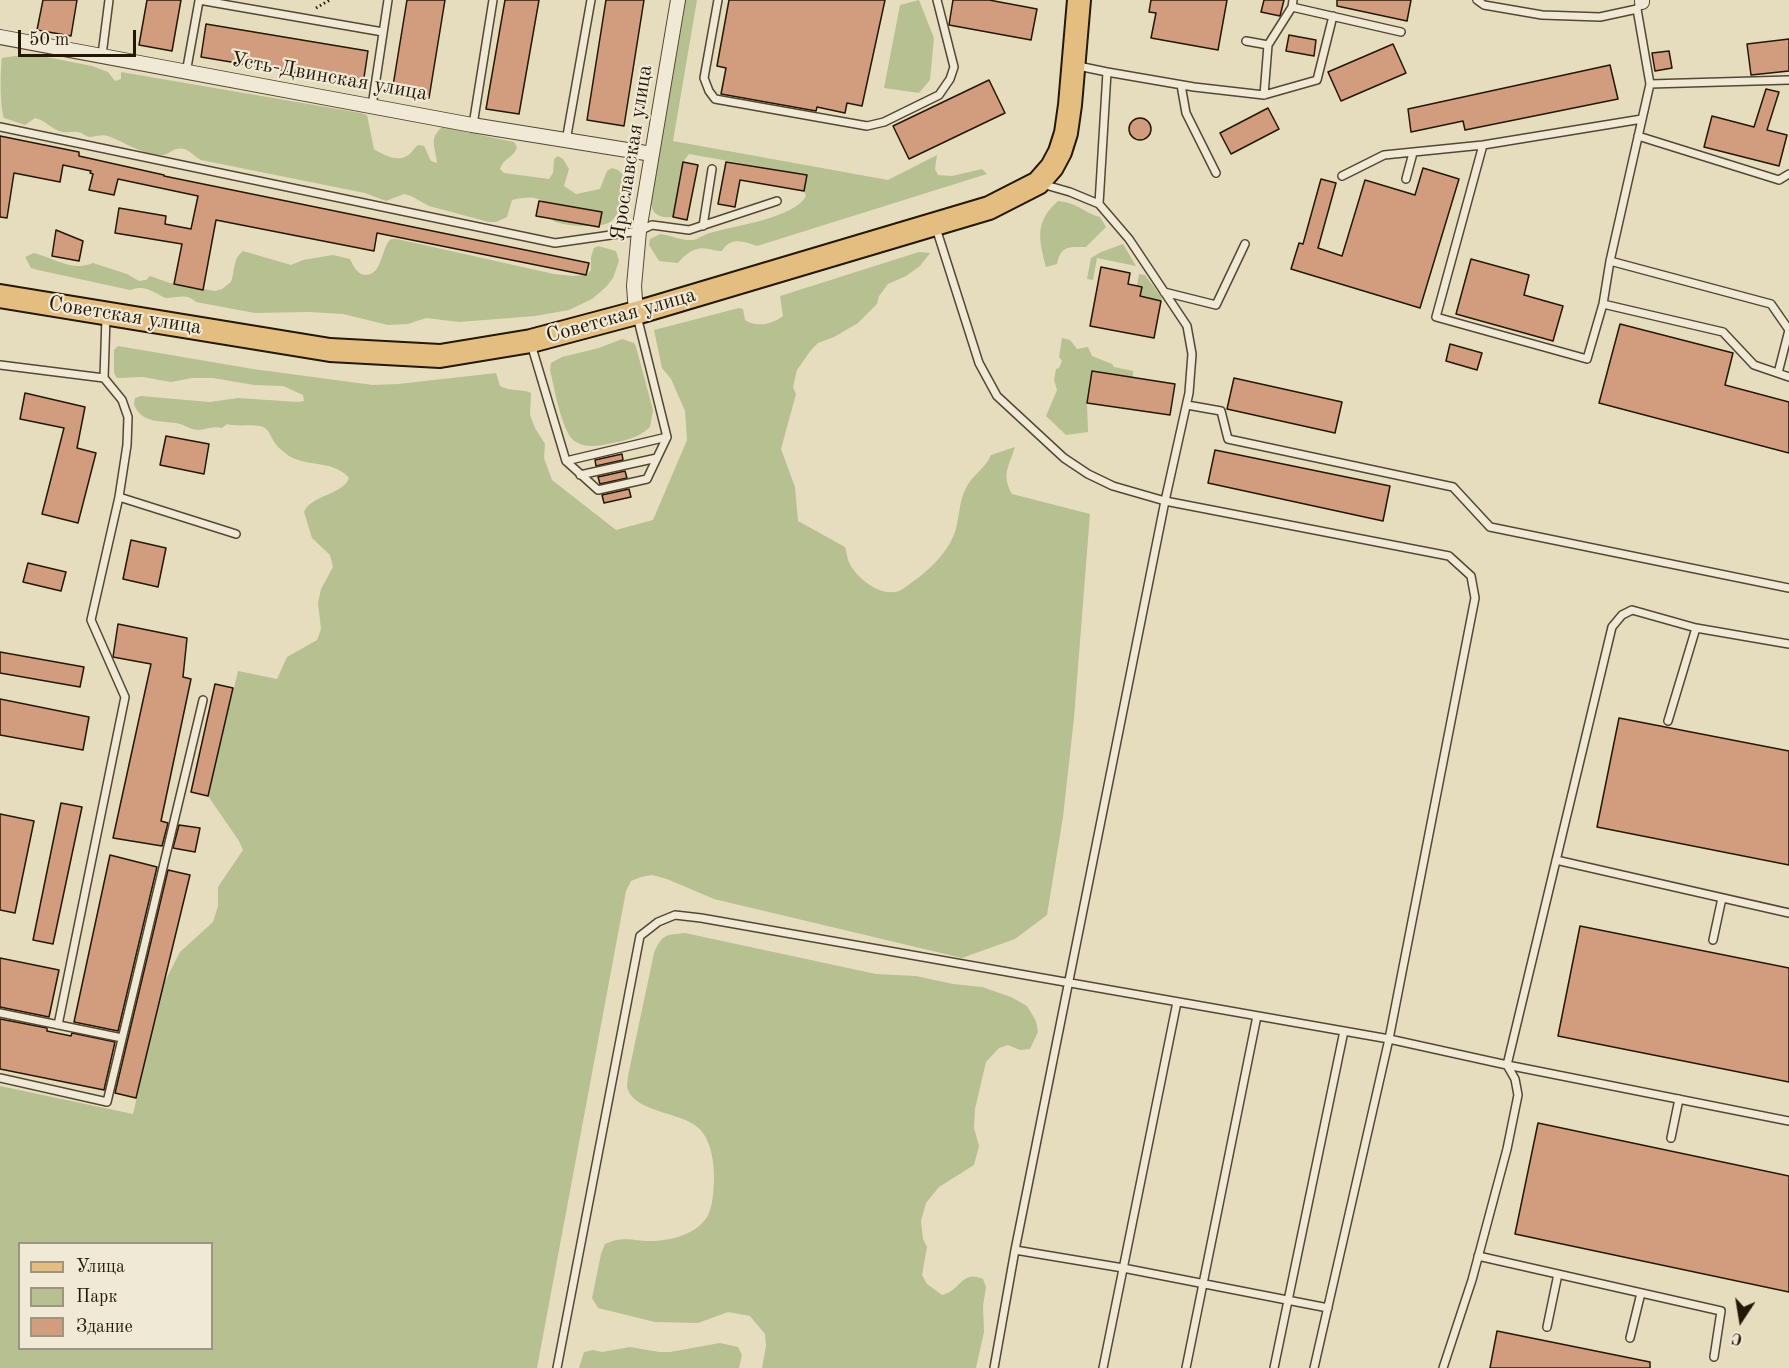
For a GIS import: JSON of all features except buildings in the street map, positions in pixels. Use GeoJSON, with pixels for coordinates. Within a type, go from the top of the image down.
{"type":"FeatureCollection","features":[{"type":"Feature","properties":{"kind":"main road","name":"Советская улица"},"geometry":{"type":"LineString","coordinates":[[0,296],[330,350],[440,356],[531,341],[636,313],[989,208],[1038,183],[1052,167],[1066,133],[1071,105],[1072,65],[1079,0]]}},
{"type":"Feature","properties":{"kind":"street","name":"Ярославская улица"},"geometry":{"type":"LineString","coordinates":[[636,313],[634,286],[639,231],[678,0]]}},
{"type":"Feature","properties":{"kind":"street","name":"Усть-Двинская улица"},"geometry":{"type":"LineString","coordinates":[[0,37],[472,125],[652,154]]}},
{"type":"Feature","properties":{"kind":"lane"},"geometry":{"type":"LineString","coordinates":[[102,55],[109,0]]}},
{"type":"Feature","properties":{"kind":"lane"},"geometry":{"type":"LineString","coordinates":[[186,73],[199,0],[383,32]]}},
{"type":"Feature","properties":{"kind":"lane"},"geometry":{"type":"LineString","coordinates":[[372,106],[388,0]]}},
{"type":"Feature","properties":{"kind":"lane"},"geometry":{"type":"LineString","coordinates":[[472,125],[493,0]]}},
{"type":"Feature","properties":{"kind":"lane"},"geometry":{"type":"LineString","coordinates":[[566,141],[591,0]]}},
{"type":"Feature","properties":{"kind":"lane"},"geometry":{"type":"LineString","coordinates":[[718,0],[704,78],[715,99],[867,126],[884,122],[939,95],[950,79],[954,67],[937,0]]}},
{"type":"Feature","properties":{"kind":"lane"},"geometry":{"type":"LineString","coordinates":[[1477,0],[1484,5],[1542,15],[1600,17],[1640,3],[1650,84],[1610,261],[1604,304],[1587,358],[1436,317],[1483,145]]}},
{"type":"Feature","properties":{"kind":"lane"},"geometry":{"type":"LineString","coordinates":[[1264,95],[1268,45],[1293,3],[1333,16],[1401,32]]}},
{"type":"Feature","properties":{"kind":"lane"},"geometry":{"type":"LineString","coordinates":[[1072,65],[1181,84],[1264,95],[1317,80],[1333,16]]}},
{"type":"Feature","properties":{"kind":"lane"},"geometry":{"type":"LineString","coordinates":[[1246,41],[1268,45]]}},
{"type":"Feature","properties":{"kind":"lane"},"geometry":{"type":"LineString","coordinates":[[1099,204],[1107,72]]}},
{"type":"Feature","properties":{"kind":"lane"},"geometry":{"type":"LineString","coordinates":[[1650,84],[1789,80]]}},
{"type":"Feature","properties":{"kind":"lane"},"geometry":{"type":"LineString","coordinates":[[1181,84],[1186,113],[1216,172]]}},
{"type":"Feature","properties":{"kind":"lane"},"geometry":{"type":"LineString","coordinates":[[1342,176],[1384,155],[1483,145],[1642,119]]}},
{"type":"Feature","properties":{"kind":"lane"},"geometry":{"type":"LineString","coordinates":[[0,127],[555,243],[639,231],[652,225],[689,230],[777,201]]}},
{"type":"Feature","properties":{"kind":"lane"},"geometry":{"type":"LineString","coordinates":[[1638,136],[1779,180],[1789,174]]}},
{"type":"Feature","properties":{"kind":"lane"},"geometry":{"type":"LineString","coordinates":[[1406,179],[1413,153]]}},
{"type":"Feature","properties":{"kind":"lane"},"geometry":{"type":"LineString","coordinates":[[703,225],[712,169]]}},
{"type":"Feature","properties":{"kind":"lane"},"geometry":{"type":"LineString","coordinates":[[994,1368],[1015,1250],[1187,405],[1192,354],[1187,326],[1121,228],[1099,204],[1070,192],[1038,183]]}},
{"type":"Feature","properties":{"kind":"lane"},"geometry":{"type":"LineString","coordinates":[[934,223],[979,363],[997,396],[1064,458],[1088,474],[1113,486],[1166,501],[1449,556],[1471,576],[1475,598],[1389,1038],[1314,1368]]}},
{"type":"Feature","properties":{"kind":"lane"},"geometry":{"type":"LineString","coordinates":[[1164,292],[1216,305],[1245,244]]}},
{"type":"Feature","properties":{"kind":"lane"},"geometry":{"type":"LineString","coordinates":[[1610,261],[1771,304],[1789,330],[1778,373]]}},
{"type":"Feature","properties":{"kind":"lane"},"geometry":{"type":"LineString","coordinates":[[1604,304],[1723,332],[1754,365],[1789,377]]}},
{"type":"Feature","properties":{"kind":"lane"},"geometry":{"type":"LineString","coordinates":[[58,1025],[125,697],[90,620],[119,497],[127,445],[128,417],[122,400],[105,378],[106,312]]}},
{"type":"Feature","properties":{"kind":"lane"},"geometry":{"type":"LineString","coordinates":[[531,341],[566,461],[598,490],[647,479],[667,438],[636,313]]}},
{"type":"Feature","properties":{"kind":"lane"},"geometry":{"type":"LineString","coordinates":[[0,365],[105,378]]}},
{"type":"Feature","properties":{"kind":"lane"},"geometry":{"type":"LineString","coordinates":[[1187,405],[1221,411],[1228,439],[1453,487],[1490,527],[1789,588]]}},
{"type":"Feature","properties":{"kind":"lane"},"geometry":{"type":"LineString","coordinates":[[566,461],[667,438]]}},
{"type":"Feature","properties":{"kind":"lane"},"geometry":{"type":"LineString","coordinates":[[580,475],[657,459]]}},
{"type":"Feature","properties":{"kind":"lane"},"geometry":{"type":"LineString","coordinates":[[119,497],[236,534]]}},
{"type":"Feature","properties":{"kind":"lane"},"geometry":{"type":"LineString","coordinates":[[1443,1368],[1478,1256],[1507,1149],[1518,1095],[1515,1078],[1507,1065],[1612,627],[1622,615],[1632,610],[1696,628],[1789,644]]}},
{"type":"Feature","properties":{"kind":"lane"},"geometry":{"type":"LineString","coordinates":[[1668,721],[1696,628]]}},
{"type":"Feature","properties":{"kind":"lane"},"geometry":{"type":"LineString","coordinates":[[0,1078],[107,1102],[203,700]]}},
{"type":"Feature","properties":{"kind":"lane"},"geometry":{"type":"LineString","coordinates":[[1556,860],[1789,913]]}},
{"type":"Feature","properties":{"kind":"lane"},"geometry":{"type":"LineString","coordinates":[[1713,940],[1722,898]]}},
{"type":"Feature","properties":{"kind":"lane"},"geometry":{"type":"LineString","coordinates":[[557,1368],[640,936],[658,922],[675,915],[1389,1038],[1507,1065],[1789,1121]]}},
{"type":"Feature","properties":{"kind":"lane"},"geometry":{"type":"LineString","coordinates":[[1103,1368],[1177,1002]]}},
{"type":"Feature","properties":{"kind":"lane"},"geometry":{"type":"LineString","coordinates":[[0,1013],[122,1038]]}},
{"type":"Feature","properties":{"kind":"lane"},"geometry":{"type":"LineString","coordinates":[[1186,1368],[1257,1016]]}},
{"type":"Feature","properties":{"kind":"lane"},"geometry":{"type":"LineString","coordinates":[[1274,1368],[1344,1031]]}},
{"type":"Feature","properties":{"kind":"lane"},"geometry":{"type":"LineString","coordinates":[[1671,1138],[1679,1099]]}},
{"type":"Feature","properties":{"kind":"lane"},"geometry":{"type":"LineString","coordinates":[[1015,1250],[1123,1268],[1328,1308]]}},
{"type":"Feature","properties":{"kind":"lane"},"geometry":{"type":"LineString","coordinates":[[1478,1256],[1721,1311],[1714,1357]]}},
{"type":"Feature","properties":{"kind":"lane"},"geometry":{"type":"LineString","coordinates":[[1547,1327],[1558,1274]]}},
{"type":"Feature","properties":{"kind":"lane"},"geometry":{"type":"LineString","coordinates":[[1630,1338],[1641,1293]]}},
{"type":"Feature","properties":{"kind":"green space"},"geometry":{"type":"Polygon","coordinates":[[[676,0],[697,0],[673,141],[888,180],[937,155],[935,169],[938,175],[952,176],[982,169],[987,174],[757,246],[733,242],[722,251],[703,248],[695,250],[678,263],[659,261],[649,245],[650,239],[660,234],[685,240],[695,239],[777,216],[800,204],[806,196],[804,191],[807,175],[689,154],[683,162],[673,217],[660,216],[653,210],[651,188],[680,33],[676,0]]]}},
{"type":"Feature","properties":{"kind":"green space"},"geometry":{"type":"Polygon","coordinates":[[[919,0],[934,38],[930,80],[919,93],[884,88],[900,5],[919,0]]]}},
{"type":"Feature","properties":{"kind":"green space"},"geometry":{"type":"Polygon","coordinates":[[[41,56],[92,66],[108,72],[115,81],[121,79],[121,72],[361,113],[367,115],[374,149],[395,158],[407,156],[418,145],[424,146],[431,161],[437,163],[434,140],[442,127],[514,142],[517,147],[516,151],[503,162],[500,169],[504,173],[549,179],[553,173],[554,159],[558,156],[563,159],[569,169],[564,186],[576,194],[600,189],[607,171],[612,168],[626,177],[624,194],[614,219],[598,226],[553,221],[548,206],[539,199],[533,198],[512,200],[507,217],[496,222],[489,222],[429,206],[404,194],[386,201],[365,193],[201,160],[181,148],[167,154],[153,154],[108,136],[89,137],[79,132],[59,131],[35,118],[25,125],[4,118],[3,113],[2,58],[41,56]]]}},
{"type":"Feature","properties":{"kind":"green space"},"geometry":{"type":"Polygon","coordinates":[[[1058,201],[1071,204],[1100,217],[1106,227],[1086,247],[1063,250],[1057,264],[1046,267],[1040,232],[1045,216],[1058,201]]]}},
{"type":"Feature","properties":{"kind":"green space"},"geometry":{"type":"Polygon","coordinates":[[[391,239],[554,274],[573,276],[586,275],[591,270],[591,257],[594,248],[598,246],[616,251],[619,261],[613,278],[606,287],[592,299],[569,310],[535,316],[459,322],[426,318],[408,324],[388,325],[343,314],[255,313],[196,302],[185,297],[166,298],[145,288],[130,290],[31,268],[25,257],[34,253],[70,265],[93,263],[127,274],[139,281],[146,280],[150,276],[170,283],[215,291],[231,282],[236,261],[243,251],[291,265],[303,260],[333,255],[350,259],[358,272],[367,275],[376,270],[391,239]]]}},
{"type":"Feature","properties":{"kind":"green space"},"geometry":{"type":"Polygon","coordinates":[[[1123,244],[1136,266],[1097,258],[1093,280],[1087,279],[1091,258],[1123,244]]]}},
{"type":"Feature","properties":{"kind":"green space"},"geometry":{"type":"Polygon","coordinates":[[[919,252],[930,253],[920,266],[906,276],[888,284],[879,296],[877,304],[858,323],[818,343],[811,350],[797,370],[793,387],[796,394],[781,449],[795,487],[798,521],[845,547],[851,566],[869,584],[884,591],[899,591],[928,569],[943,554],[953,537],[963,494],[969,483],[991,455],[1015,447],[1007,476],[1012,494],[1090,514],[1074,718],[1063,817],[1047,915],[1015,939],[962,958],[714,899],[652,875],[631,881],[626,891],[537,1368],[0,1368],[0,1086],[133,1114],[163,985],[180,952],[213,922],[218,906],[218,887],[243,850],[208,796],[238,671],[277,679],[287,657],[317,640],[321,629],[318,603],[321,589],[333,567],[330,555],[312,538],[304,512],[313,502],[346,484],[349,478],[334,468],[293,458],[277,446],[263,427],[227,424],[222,428],[196,430],[180,424],[147,419],[137,411],[134,404],[135,398],[141,396],[210,402],[238,398],[298,402],[304,401],[303,395],[283,386],[254,385],[213,378],[192,378],[171,382],[143,377],[117,378],[114,373],[114,350],[118,346],[253,369],[373,385],[496,373],[500,386],[531,393],[530,415],[545,444],[544,458],[552,480],[616,530],[653,520],[687,440],[685,411],[671,379],[662,368],[654,330],[739,308],[743,309],[745,320],[754,324],[769,323],[783,316],[780,296],[919,252]]]}},
{"type":"Feature","properties":{"kind":"green space"},"geometry":{"type":"Polygon","coordinates":[[[1139,274],[1145,275],[1162,298],[1161,301],[1139,298],[1137,286],[1139,274]]]}},
{"type":"Feature","properties":{"kind":"green space"},"geometry":{"type":"Polygon","coordinates":[[[1062,338],[1070,340],[1077,349],[1088,347],[1092,356],[1114,367],[1133,371],[1133,377],[1092,371],[1087,403],[1088,432],[1066,435],[1046,416],[1057,390],[1054,380],[1056,369],[1062,361],[1059,357],[1062,338]]]}},
{"type":"Feature","properties":{"kind":"green space"},"geometry":{"type":"Polygon","coordinates":[[[622,339],[634,343],[636,347],[653,410],[650,427],[636,436],[619,442],[596,446],[580,444],[571,438],[563,420],[550,370],[551,363],[562,357],[599,348],[622,339]]]}},
{"type":"Feature","properties":{"kind":"green space"},"geometry":{"type":"Polygon","coordinates":[[[685,933],[876,974],[916,976],[953,984],[982,987],[1011,997],[1027,1006],[1036,1021],[1038,1032],[1030,1049],[1020,1050],[1008,1045],[999,1048],[986,1062],[975,1109],[974,1128],[979,1146],[974,1165],[939,1187],[926,1203],[921,1221],[923,1239],[927,1247],[922,1275],[927,1284],[942,1295],[970,1277],[983,1279],[986,1287],[983,1306],[984,1332],[976,1368],[762,1368],[766,1346],[765,1334],[750,1316],[728,1312],[698,1323],[655,1322],[598,1308],[592,1298],[605,1244],[624,1239],[647,1241],[684,1235],[702,1223],[711,1208],[714,1170],[710,1149],[701,1130],[688,1121],[640,1103],[627,1087],[654,953],[665,937],[685,933]]]}},
{"type":"Feature","properties":{"kind":"green space"},"geometry":{"type":"Polygon","coordinates":[[[720,1343],[738,1347],[742,1355],[739,1368],[579,1368],[584,1352],[593,1350],[602,1352],[630,1347],[670,1352],[720,1343]]]}}]}
